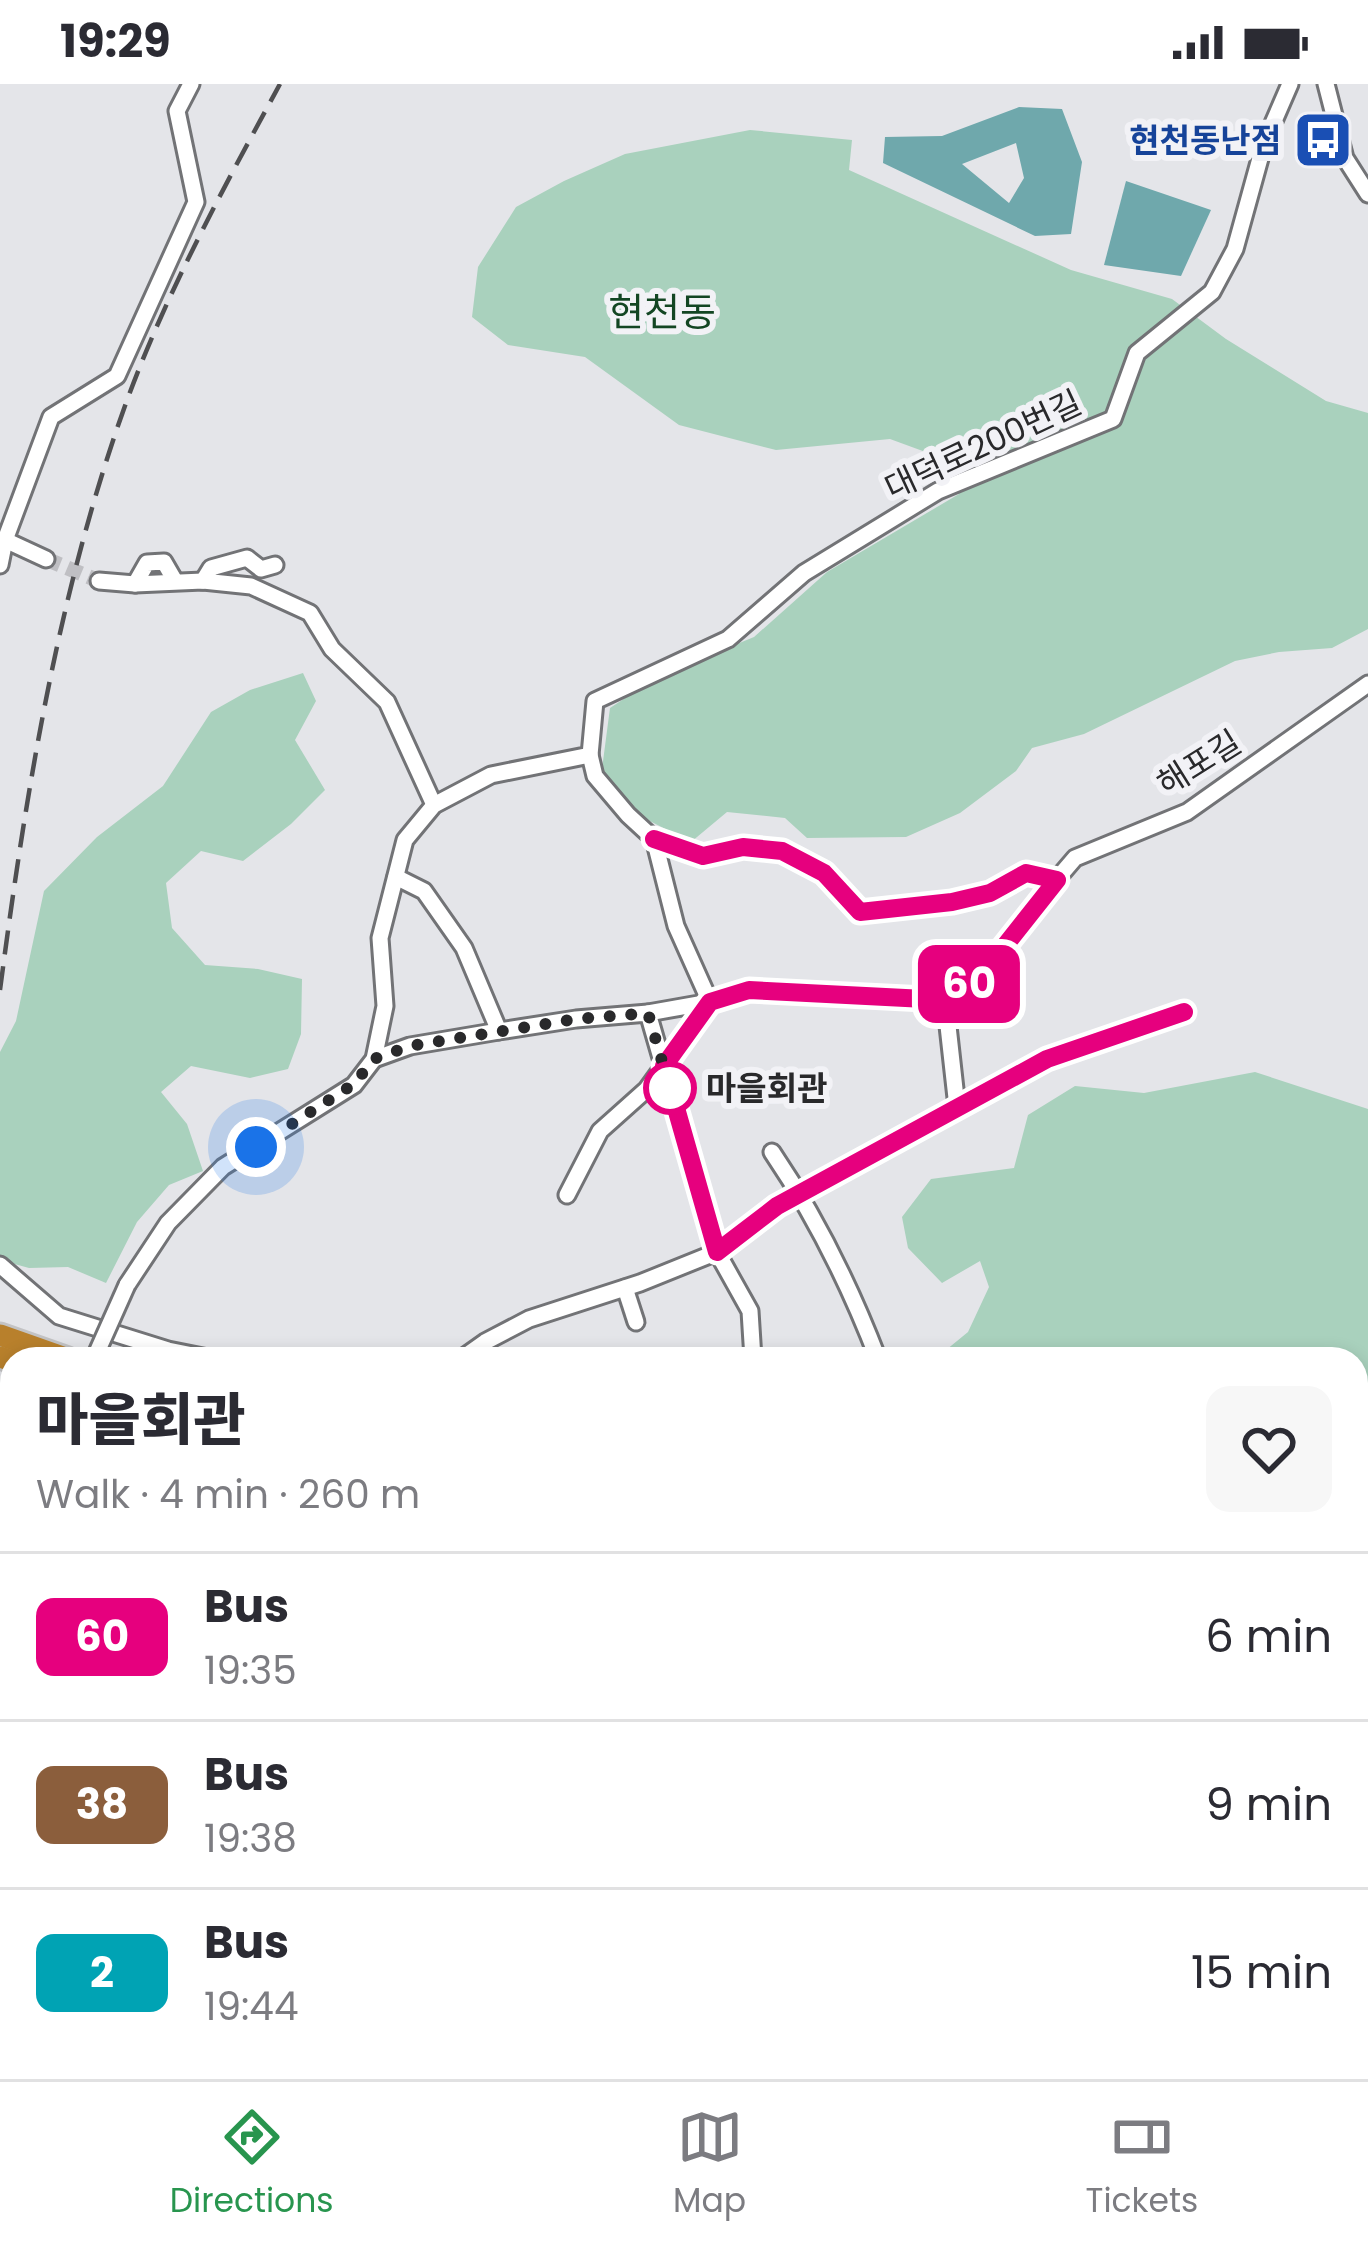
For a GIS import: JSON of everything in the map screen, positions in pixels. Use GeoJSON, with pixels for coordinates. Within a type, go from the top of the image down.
{"type":"FeatureCollection","features":[{"type":"Feature","properties":{"kind":"highway"},"geometry":{"type":"LineString","coordinates":[[0,1335],[34,1347]]}},
{"type":"Feature","properties":{"kind":"street"},"geometry":{"type":"LineString","coordinates":[[0,565],[51,417],[117,376],[196,202],[177,111],[190,84]]}},
{"type":"Feature","properties":{"kind":"street","name":"대덕로200번길"},"geometry":{"type":"LineString","coordinates":[[590,755],[595,701],[728,639],[804,573],[938,491],[1113,419],[1137,353],[1212,292],[1235,249],[1264,144],[1290,84]]}},
{"type":"Feature","properties":{"kind":"street"},"geometry":{"type":"LineString","coordinates":[[1326,84],[1345,158],[1368,194]]}},
{"type":"Feature","properties":{"kind":"street"},"geometry":{"type":"LineString","coordinates":[[5,540],[46,559]]}},
{"type":"Feature","properties":{"kind":"street"},"geometry":{"type":"LineString","coordinates":[[203,581],[211,568],[247,558],[261,569],[275,565]]}},
{"type":"Feature","properties":{"kind":"street"},"geometry":{"type":"LineString","coordinates":[[99,581],[251,586],[310,613],[332,649],[387,702],[434,805]]}},
{"type":"Feature","properties":{"kind":"street","name":"해포길"},"geometry":{"type":"LineString","coordinates":[[945,1000],[981,976],[1075,858],[1186,812],[1368,684]]}},
{"type":"Feature","properties":{"kind":"street"},"geometry":{"type":"LineString","coordinates":[[99,1347],[127,1285],[167,1223],[224,1167],[354,1084],[374,1059],[385,1006],[380,938],[405,840],[434,805],[491,775],[590,755],[596,776],[654,839],[676,926],[710,1002]]}},
{"type":"Feature","properties":{"kind":"street","name":"해포길"},"geometry":{"type":"LineString","coordinates":[[654,839],[703,856],[743,847],[782,851],[824,873],[860,912],[952,902],[990,893],[1026,873],[1057,880]]}},
{"type":"Feature","properties":{"kind":"street"},"geometry":{"type":"LineString","coordinates":[[396,877],[424,891],[464,948],[499,1031]]}},
{"type":"Feature","properties":{"kind":"street"},"geometry":{"type":"LineString","coordinates":[[374,1059],[410,1046],[576,1019],[648,1013],[749,990],[945,1000],[957,1107]]}},
{"type":"Feature","properties":{"kind":"street"},"geometry":{"type":"LineString","coordinates":[[567,1195],[600,1131],[647,1089],[710,1002]]}},
{"type":"Feature","properties":{"kind":"street"},"geometry":{"type":"LineString","coordinates":[[478,1347],[529,1318],[717,1252],[777,1206],[1047,1059],[1184,1012]]}},
{"type":"Feature","properties":{"kind":"street"},"geometry":{"type":"LineString","coordinates":[[648,1013],[717,1252],[750,1311],[752,1347]]}},
{"type":"Feature","properties":{"kind":"street"},"geometry":{"type":"LineString","coordinates":[[772,1152],[800,1194],[873,1347]]}},
{"type":"Feature","properties":{"kind":"street"},"geometry":{"type":"LineString","coordinates":[[0,1265],[59,1316],[158,1347]]}},
{"type":"Feature","properties":{"kind":"street"},"geometry":{"type":"LineString","coordinates":[[625,1288],[636,1322]]}},
{"type":"Feature","properties":{"kind":"green space"},"geometry":{"type":"Polygon","coordinates":[[[750,130],[852,140],[849,170],[1071,270],[1172,299],[1326,401],[1368,413],[1368,629],[1332,648],[1235,661],[1084,734],[1032,748],[1016,771],[960,813],[906,837],[807,838],[785,818],[727,812],[691,842],[632,812],[602,769],[610,708],[657,677],[754,637],[827,572],[959,494],[950,461],[890,439],[776,450],[679,425],[585,357],[508,345],[472,317],[478,267],[516,207],[625,154],[750,130]]]}},
{"type":"Feature","properties":{"kind":"green space"},"geometry":{"type":"Polygon","coordinates":[[[303,673],[316,701],[295,740],[325,790],[243,861],[201,851],[166,883],[172,928],[205,965],[258,969],[302,979],[301,1034],[288,1069],[250,1078],[191,1066],[161,1092],[187,1124],[203,1171],[169,1185],[137,1222],[106,1283],[68,1267],[29,1268],[0,1260],[0,1052],[16,1021],[44,891],[97,837],[163,786],[211,712],[250,690],[303,673]]]}},
{"type":"Feature","properties":{"kind":"green space"},"geometry":{"type":"Polygon","coordinates":[[[1255,1072],[1368,1109],[1368,1347],[950,1347],[968,1332],[989,1287],[980,1261],[942,1283],[908,1248],[902,1217],[931,1179],[1014,1168],[1028,1115],[1075,1086],[1144,1093],[1255,1072]]]}},
{"type":"Feature","properties":{"kind":"water"},"geometry":{"type":"Polygon","coordinates":[[[1019,107],[1062,109],[1082,162],[1071,234],[1035,236],[883,163],[885,137],[942,136],[1019,107]],[[1016,143],[962,164],[1009,203],[1024,178],[1016,143]]]}},
{"type":"Feature","properties":{"kind":"water"},"geometry":{"type":"Polygon","coordinates":[[[1126,181],[1211,210],[1181,276],[1104,265],[1126,181]]]}},
{"type":"Feature","properties":{"kind":"tunnel"},"geometry":{"type":"LineString","coordinates":[[46,559],[99,581]]}},
{"type":"Feature","properties":{"kind":"railway"},"geometry":{"type":"LineString","coordinates":[[0,990],[47,693],[102,474],[159,321],[280,84]]}},
{"type":"Feature","properties":{"kind":"bus line","name":"60"},"geometry":{"type":"LineString","coordinates":[[654,839],[703,856],[743,847],[782,851],[824,873],[860,912],[952,902],[990,893],[1026,873],[1057,880],[981,976],[945,1000],[749,990],[710,1002],[664,1066],[717,1252],[777,1206],[1047,1059],[1184,1012]]}},
{"type":"Feature","properties":{"kind":"place","name":"현천동난점"},"geometry":{"type":"Point","coordinates":[1323,140]}},
{"type":"Feature","properties":{"kind":"place","name":"마을회관"},"geometry":{"type":"Point","coordinates":[670,1088]}},
{"type":"Feature","properties":{"kind":"district","name":"현천동"},"geometry":{"type":"Point","coordinates":[662,312]}},
{"type":"Feature","properties":{"kind":"route"},"geometry":{"type":"LineString","coordinates":[[256,1147],[354,1084],[374,1059],[410,1046],[576,1019],[648,1013],[674,1103],[670,1088]]}}]}
